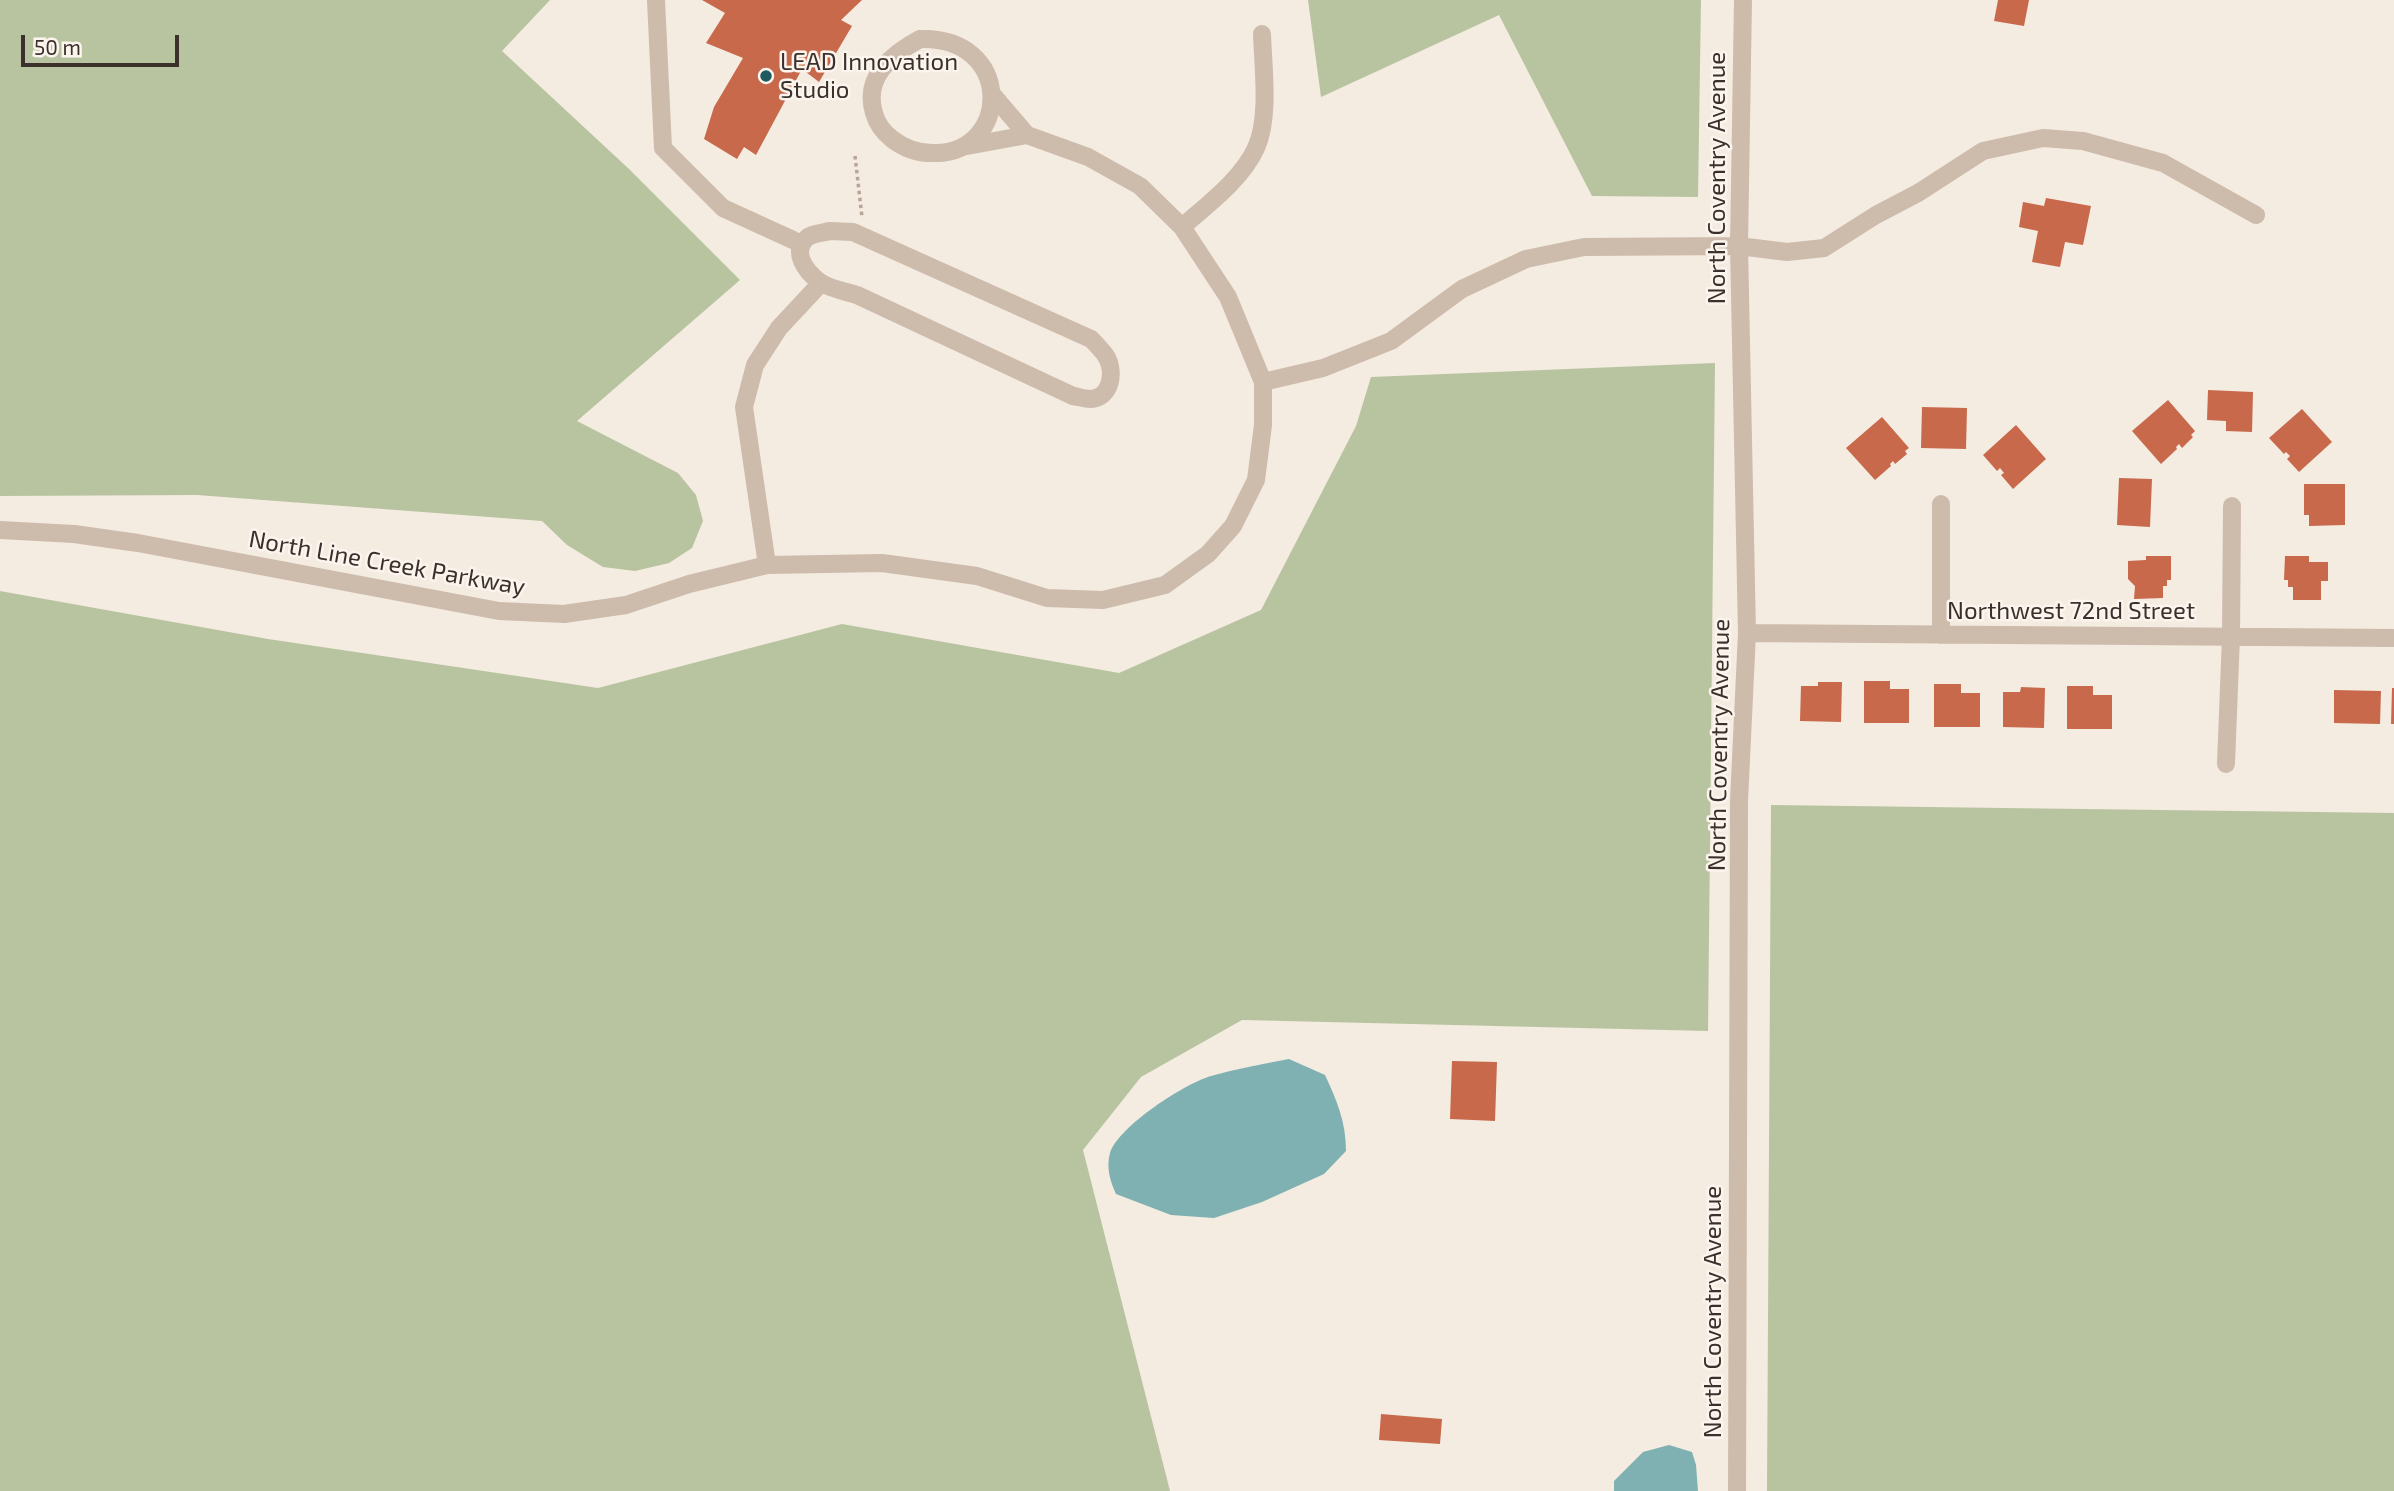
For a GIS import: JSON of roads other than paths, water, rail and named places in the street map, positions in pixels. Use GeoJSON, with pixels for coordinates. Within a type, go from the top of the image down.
{"type":"FeatureCollection","features":[{"type":"Feature","properties":{"kind":"street"},"geometry":{"type":"LineString","coordinates":[[656,0],[663,148],[723,208],[793,240]]}},
{"type":"Feature","properties":{"kind":"street","name":"North Coventry Avenue"},"geometry":{"type":"LineString","coordinates":[[1737,1491],[1740,802],[1747,633],[1739,246],[1743,0]]}},
{"type":"Feature","properties":{"kind":"street"},"geometry":{"type":"LineString","coordinates":[[1182,227],[1237,176],[1256,148],[1264,105],[1262,34]]}},
{"type":"Feature","properties":{"kind":"street"},"geometry":{"type":"LineString","coordinates":[[967,146],[983,128],[991,112],[992,94],[988,74],[978,60],[963,48],[947,41],[920,39],[899,50],[876,76],[870,99],[884,133],[901,147],[923,154],[946,153],[967,146],[1027,135]]}},
{"type":"Feature","properties":{"kind":"street"},"geometry":{"type":"LineString","coordinates":[[992,94],[1027,135]]}},
{"type":"Feature","properties":{"kind":"street","name":"North Line Creek Parkway"},"geometry":{"type":"LineString","coordinates":[[0,530],[74,534],[125,541],[499,611],[564,614],[626,605],[689,584],[766,565],[882,563],[977,576],[1047,598],[1103,600],[1165,585],[1208,554],[1233,526],[1256,480],[1263,425],[1262,382],[1228,297],[1182,227],[1140,186],[1088,157],[1027,135]]}},
{"type":"Feature","properties":{"kind":"street"},"geometry":{"type":"LineString","coordinates":[[1262,382],[1323,368],[1391,341],[1462,289],[1526,259],[1584,247],[1739,246],[1787,252],[1824,248],[1983,151],[2043,138],[2083,141],[2163,163],[2256,215]]}},
{"type":"Feature","properties":{"kind":"street"},"geometry":{"type":"LineString","coordinates":[[830,231],[852,232],[1091,339],[1107,356],[1111,384],[1102,395],[1092,399],[1073,396],[857,295],[821,283],[805,268],[800,257],[801,244],[810,235],[830,231]]}},
{"type":"Feature","properties":{"kind":"street"},"geometry":{"type":"LineString","coordinates":[[766,565],[744,407],[755,365],[779,328],[821,283]]}},
{"type":"Feature","properties":{"kind":"street"},"geometry":{"type":"LineString","coordinates":[[1941,504],[1941,635]]}},
{"type":"Feature","properties":{"kind":"street"},"geometry":{"type":"LineString","coordinates":[[2226,764],[2232,506]]}},
{"type":"Feature","properties":{"kind":"street","name":"Northwest 72nd Street"},"geometry":{"type":"LineString","coordinates":[[1747,633],[2394,638]]}},
{"type":"Feature","properties":{"kind":"water"},"geometry":{"type":"Polygon","coordinates":[[[1289,1059],[1325,1075],[1340,1112],[1346,1151],[1324,1174],[1262,1202],[1214,1218],[1171,1215],[1116,1194],[1109,1174],[1110,1153],[1126,1131],[1154,1107],[1199,1080],[1289,1059]]]}},
{"type":"Feature","properties":{"kind":"water"},"geometry":{"type":"Polygon","coordinates":[[[1669,1445],[1692,1452],[1698,1491],[1614,1491],[1614,1481],[1643,1452],[1669,1445]]]}},
{"type":"Feature","properties":{"kind":"place","name":"LEAD Innovation Studio"},"geometry":{"type":"Point","coordinates":[766,76]}}]}
